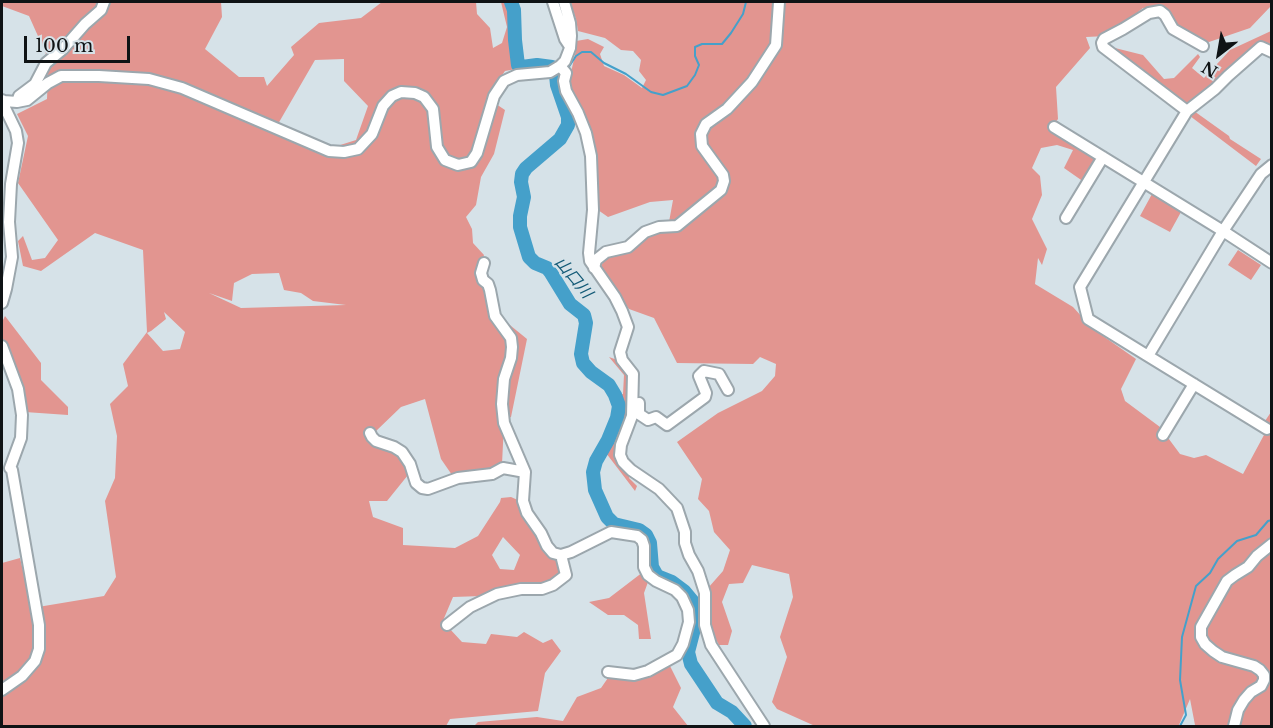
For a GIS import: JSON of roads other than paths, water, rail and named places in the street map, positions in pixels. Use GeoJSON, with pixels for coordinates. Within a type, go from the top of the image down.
{"type":"FeatureCollection","features":[{"type":"Feature","properties":{"kind":"street"},"geometry":{"type":"LineString","coordinates":[[17,102],[19,96],[35,84],[46,63],[102,10],[104,2]]}},
{"type":"Feature","properties":{"kind":"street"},"geometry":{"type":"LineString","coordinates":[[553,2],[570,48]]}},
{"type":"Feature","properties":{"kind":"street"},"geometry":{"type":"LineString","coordinates":[[564,2],[571,36],[570,48],[563,69],[564,81],[566,91],[579,113],[591,156],[594,210],[590,261],[615,297],[628,327],[620,352],[622,360],[633,374],[632,416],[621,445],[620,455],[631,470],[659,489],[677,508],[685,532],[685,543],[705,593],[705,625],[711,645],[764,726]]}},
{"type":"Feature","properties":{"kind":"street"},"geometry":{"type":"LineString","coordinates":[[594,268],[596,260],[606,252],[628,248],[645,232],[659,226],[677,226],[721,190],[723,175],[702,146],[701,134],[706,124],[727,109],[752,82],[776,45],[779,2]]}},
{"type":"Feature","properties":{"kind":"street"},"geometry":{"type":"LineString","coordinates":[[1187,111],[1103,47],[1102,43],[1104,39],[1149,13],[1160,11],[1173,29],[1203,45]]}},
{"type":"Feature","properties":{"kind":"street"},"geometry":{"type":"LineString","coordinates":[[1267,429],[1088,319],[1080,287],[1187,111],[1261,47],[1272,52]]}},
{"type":"Feature","properties":{"kind":"street"},"geometry":{"type":"LineString","coordinates":[[2,303],[12,257],[9,222],[11,184],[18,144],[16,131],[3,100],[17,102],[27,100],[61,76],[149,79],[182,88],[329,151],[344,152],[358,149],[372,134],[383,106],[392,96],[402,92],[415,93],[424,98],[433,109],[437,147],[445,160],[458,165],[471,162],[477,153],[494,96],[504,81],[517,75],[563,69]]}},
{"type":"Feature","properties":{"kind":"street"},"geometry":{"type":"LineString","coordinates":[[1054,127],[1272,263]]}},
{"type":"Feature","properties":{"kind":"street"},"geometry":{"type":"LineString","coordinates":[[1066,218],[1103,157]]}},
{"type":"Feature","properties":{"kind":"street"},"geometry":{"type":"LineString","coordinates":[[1148,356],[1223,231],[1261,174],[1272,165]]}},
{"type":"Feature","properties":{"kind":"street"},"geometry":{"type":"LineString","coordinates":[[484,263],[481,273],[490,290],[495,316],[511,338],[511,358],[504,379],[502,404],[504,423],[525,472],[523,501],[527,513],[541,533],[546,546],[553,553],[561,555],[611,532],[637,536],[642,540],[644,546],[644,567],[648,575],[675,590],[682,597],[688,610],[689,622],[683,644],[676,655],[648,671],[634,675],[608,672]]}},
{"type":"Feature","properties":{"kind":"street"},"geometry":{"type":"LineString","coordinates":[[2,346],[18,389],[22,415],[21,438],[6,468],[12,470],[39,625],[39,649],[34,661],[22,676],[2,690]]}},
{"type":"Feature","properties":{"kind":"street"},"geometry":{"type":"LineString","coordinates":[[633,397],[639,401],[639,414],[648,420],[656,417],[667,425],[705,396],[706,393],[699,376],[704,371],[719,374],[728,390]]}},
{"type":"Feature","properties":{"kind":"street"},"geometry":{"type":"LineString","coordinates":[[1163,435],[1194,384]]}},
{"type":"Feature","properties":{"kind":"street"},"geometry":{"type":"LineString","coordinates":[[370,433],[376,441],[402,452],[410,464],[416,483],[422,488],[428,489],[458,478],[492,474],[503,468],[525,472]]}},
{"type":"Feature","properties":{"kind":"street"},"geometry":{"type":"LineString","coordinates":[[1234,726],[1238,710],[1251,692],[1261,686],[1264,675],[1254,666],[1222,657],[1213,651],[1204,644],[1201,627],[1227,581],[1248,567],[1272,544]]}},
{"type":"Feature","properties":{"kind":"street"},"geometry":{"type":"LineString","coordinates":[[447,626],[470,607],[497,594],[542,589],[553,585],[566,575],[561,555]]}},
{"type":"Feature","properties":{"kind":"street"},"geometry":{"type":"LineString","coordinates":[[689,622],[705,625]]}},
{"type":"Feature","properties":{"kind":"waterway","name":"山口川"},"geometry":{"type":"LineString","coordinates":[[511,2],[514,10],[518,65],[552,67]]}},
{"type":"Feature","properties":{"kind":"waterway"},"geometry":{"type":"LineString","coordinates":[[568,68],[576,56],[582,52],[591,52],[604,63],[626,74],[651,92],[663,95],[687,86],[699,65],[695,56],[695,47],[702,44],[722,44],[743,14],[746,2]]}},
{"type":"Feature","properties":{"kind":"waterway","name":"山口川"},"geometry":{"type":"LineString","coordinates":[[557,79],[561,74]]}},
{"type":"Feature","properties":{"kind":"waterway","name":"山口川"},"geometry":{"type":"LineString","coordinates":[[556,75],[568,117],[568,125],[560,139],[522,174],[524,197],[520,227],[529,257],[535,263],[547,268],[570,304],[584,315],[586,323],[581,354],[583,363],[609,385],[619,406],[608,440],[596,461],[593,472],[595,490],[607,517],[614,524],[639,530],[646,535],[650,543],[652,567],[657,576],[672,582],[694,603],[695,625],[688,652],[691,664],[717,703],[732,712],[745,726]]}},
{"type":"Feature","properties":{"kind":"waterway"},"geometry":{"type":"LineString","coordinates":[[1180,726],[1186,715],[1180,680],[1182,637],[1196,586],[1210,573],[1218,559],[1237,541],[1256,535],[1268,521],[1272,520]]}}]}
